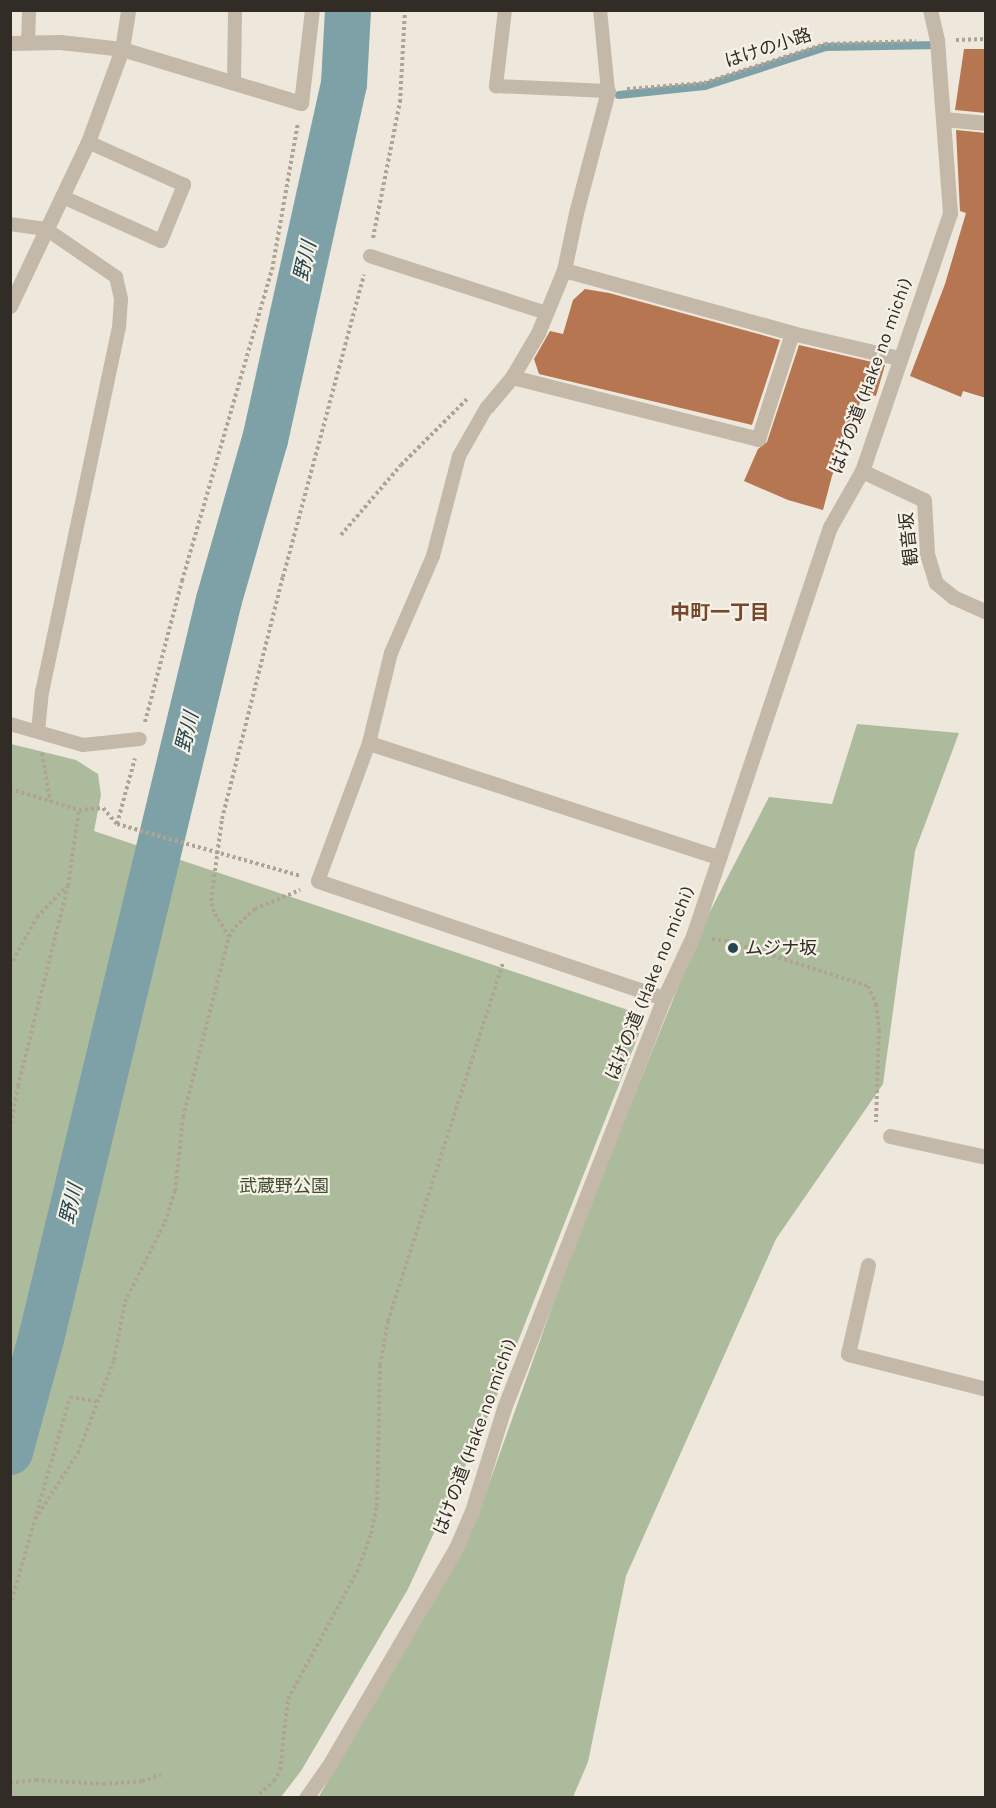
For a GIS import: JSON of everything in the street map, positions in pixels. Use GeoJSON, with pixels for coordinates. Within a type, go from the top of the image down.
{"type":"FeatureCollection","features":[{"type":"Feature","properties":{"kind":"street"},"geometry":{"type":"LineString","coordinates":[[10,306],[88,142],[122,49],[128,10]]}},
{"type":"Feature","properties":{"kind":"street"},"geometry":{"type":"LineString","coordinates":[[10,43],[60,42],[122,49],[301,103],[312,10]]}},
{"type":"Feature","properties":{"kind":"street","name":"はけの道 (Hake no michi)"},"geometry":{"type":"LineString","coordinates":[[306,1797],[327,1767],[444,1568],[472,1511],[504,1408],[664,998],[693,936],[830,527],[862,471],[950,213],[937,40],[930,10]]}},
{"type":"Feature","properties":{"kind":"street"},"geometry":{"type":"LineString","coordinates":[[487,407],[512,377],[547,313],[564,270],[576,213],[608,91]]}},
{"type":"Feature","properties":{"kind":"street"},"geometry":{"type":"LineString","coordinates":[[944,119],[986,123]]}},
{"type":"Feature","properties":{"kind":"street"},"geometry":{"type":"LineString","coordinates":[[564,270],[792,333],[899,358]]}},
{"type":"Feature","properties":{"kind":"street"},"geometry":{"type":"LineString","coordinates":[[512,377],[758,439],[792,333]]}},
{"type":"Feature","properties":{"kind":"street","name":"観音坂"},"geometry":{"type":"LineString","coordinates":[[862,471],[924,500],[927,554],[936,583],[953,597],[986,612]]}},
{"type":"Feature","properties":{"kind":"street"},"geometry":{"type":"LineString","coordinates":[[369,743],[718,857]]}},
{"type":"Feature","properties":{"kind":"street"},"geometry":{"type":"LineString","coordinates":[[318,881],[516,946],[664,998]]}},
{"type":"Feature","properties":{"kind":"street"},"geometry":{"type":"LineString","coordinates":[[890,1136],[986,1157]]}},
{"type":"Feature","properties":{"kind":"street"},"geometry":{"type":"LineString","coordinates":[[868,1265],[848,1354],[986,1389]]}},
{"type":"Feature","properties":{"kind":"lane"},"geometry":{"type":"LineString","coordinates":[[28,43],[29,10]]}},
{"type":"Feature","properties":{"kind":"lane"},"geometry":{"type":"LineString","coordinates":[[234,83],[235,10]]}},
{"type":"Feature","properties":{"kind":"lane"},"geometry":{"type":"LineString","coordinates":[[505,10],[496,86],[608,91],[600,10]]}},
{"type":"Feature","properties":{"kind":"lane"},"geometry":{"type":"LineString","coordinates":[[63,197],[161,241],[184,185],[88,142]]}},
{"type":"Feature","properties":{"kind":"lane"},"geometry":{"type":"LineString","coordinates":[[10,224],[46,229],[116,277],[121,299],[119,327],[42,691],[38,731]]}},
{"type":"Feature","properties":{"kind":"lane"},"geometry":{"type":"LineString","coordinates":[[369,256],[547,313]]}},
{"type":"Feature","properties":{"kind":"lane"},"geometry":{"type":"LineString","coordinates":[[318,881],[369,743],[391,653],[433,556],[459,456],[487,407]]}},
{"type":"Feature","properties":{"kind":"lane"},"geometry":{"type":"LineString","coordinates":[[10,724],[83,745],[140,739]]}},
{"type":"Feature","properties":{"kind":"path"},"geometry":{"type":"LineString","coordinates":[[229,937],[214,912],[211,901],[222,819],[283,577],[369,256],[400,102],[405,10]]}},
{"type":"Feature","properties":{"kind":"path","name":"はけの小路"},"geometry":{"type":"LineString","coordinates":[[608,91],[704,83],[825,44],[986,39]]}},
{"type":"Feature","properties":{"kind":"path"},"geometry":{"type":"LineString","coordinates":[[117,824],[182,581],[272,270],[301,103]]}},
{"type":"Feature","properties":{"kind":"path"},"geometry":{"type":"LineString","coordinates":[[341,535],[402,465],[467,399],[476,394]]}},
{"type":"Feature","properties":{"kind":"path"},"geometry":{"type":"LineString","coordinates":[[38,731],[50,801]]}},
{"type":"Feature","properties":{"kind":"path"},"geometry":{"type":"LineString","coordinates":[[10,789],[79,810],[103,808],[117,824],[318,881]]}},
{"type":"Feature","properties":{"kind":"path"},"geometry":{"type":"LineString","coordinates":[[10,1130],[18,1086],[68,886],[79,810]]}},
{"type":"Feature","properties":{"kind":"path"},"geometry":{"type":"LineString","coordinates":[[35,1519],[78,1453],[114,1360],[125,1302],[165,1221],[175,1191],[183,1117],[229,937],[235,927],[255,909],[318,881]]}},
{"type":"Feature","properties":{"kind":"path"},"geometry":{"type":"LineString","coordinates":[[10,966],[37,917],[68,886]]}},
{"type":"Feature","properties":{"kind":"path"},"geometry":{"type":"LineString","coordinates":[[693,936],[727,941],[868,986],[876,1004],[879,1030],[875,1121],[890,1136]]}},
{"type":"Feature","properties":{"kind":"path"},"geometry":{"type":"LineString","coordinates":[[255,1797],[274,1781],[280,1770],[288,1699],[357,1572],[371,1534],[377,1506],[380,1365],[388,1321],[503,961],[516,946]]}},
{"type":"Feature","properties":{"kind":"path"},"geometry":{"type":"LineString","coordinates":[[10,1606],[70,1397],[99,1402]]}},
{"type":"Feature","properties":{"kind":"path"},"geometry":{"type":"LineString","coordinates":[[10,1783],[36,1780],[103,1784],[142,1781],[161,1775]]}},
{"type":"Feature","properties":{"kind":"green space"},"geometry":{"type":"Polygon","coordinates":[[[857,724],[959,733],[915,851],[883,1084],[776,1239],[626,1576],[588,1762],[573,1797],[318,1798],[474,1526],[574,1245],[703,925],[769,797],[832,804],[857,724]]]}},
{"type":"Feature","properties":{"kind":"green space","name":"武蔵野公園"},"geometry":{"type":"Polygon","coordinates":[[[11,744],[76,760],[98,774],[101,795],[94,831],[646,1016],[491,1410],[408,1589],[301,1771],[281,1797],[11,1797],[11,744]]]}},
{"type":"Feature","properties":{"kind":"building"},"geometry":{"type":"Polygon","coordinates":[[[964,49],[986,49],[986,113],[955,110],[964,49]]]}},
{"type":"Feature","properties":{"kind":"building"},"geometry":{"type":"Polygon","coordinates":[[[956,130],[986,133],[986,398],[963,391],[961,397],[910,376],[945,284],[966,213],[960,211],[956,130]]]}},
{"type":"Feature","properties":{"kind":"building"},"geometry":{"type":"Polygon","coordinates":[[[585,289],[609,293],[780,340],[752,425],[539,374],[534,359],[550,331],[563,334],[573,300],[585,289]]]}},
{"type":"Feature","properties":{"kind":"building"},"geometry":{"type":"Polygon","coordinates":[[[799,345],[885,365],[876,396],[863,392],[849,439],[845,438],[832,476],[823,510],[788,500],[744,481],[758,449],[767,442],[799,345]]]}},
{"type":"Feature","properties":{"kind":"waterway","name":"野川"},"geometry":{"type":"LineString","coordinates":[[10,1452],[41,1339],[219,600],[265,440],[344,84],[348,10]]}},
{"type":"Feature","properties":{"kind":"waterway"},"geometry":{"type":"LineString","coordinates":[[619,95],[705,86],[826,47],[940,45]]}},
{"type":"Feature","properties":{"kind":"place","name":"ムジナ坂"},"geometry":{"type":"Point","coordinates":[733,948]}},
{"type":"Feature","properties":{"kind":"district","name":"中町一丁目"},"geometry":{"type":"Point","coordinates":[720,612]}}]}
